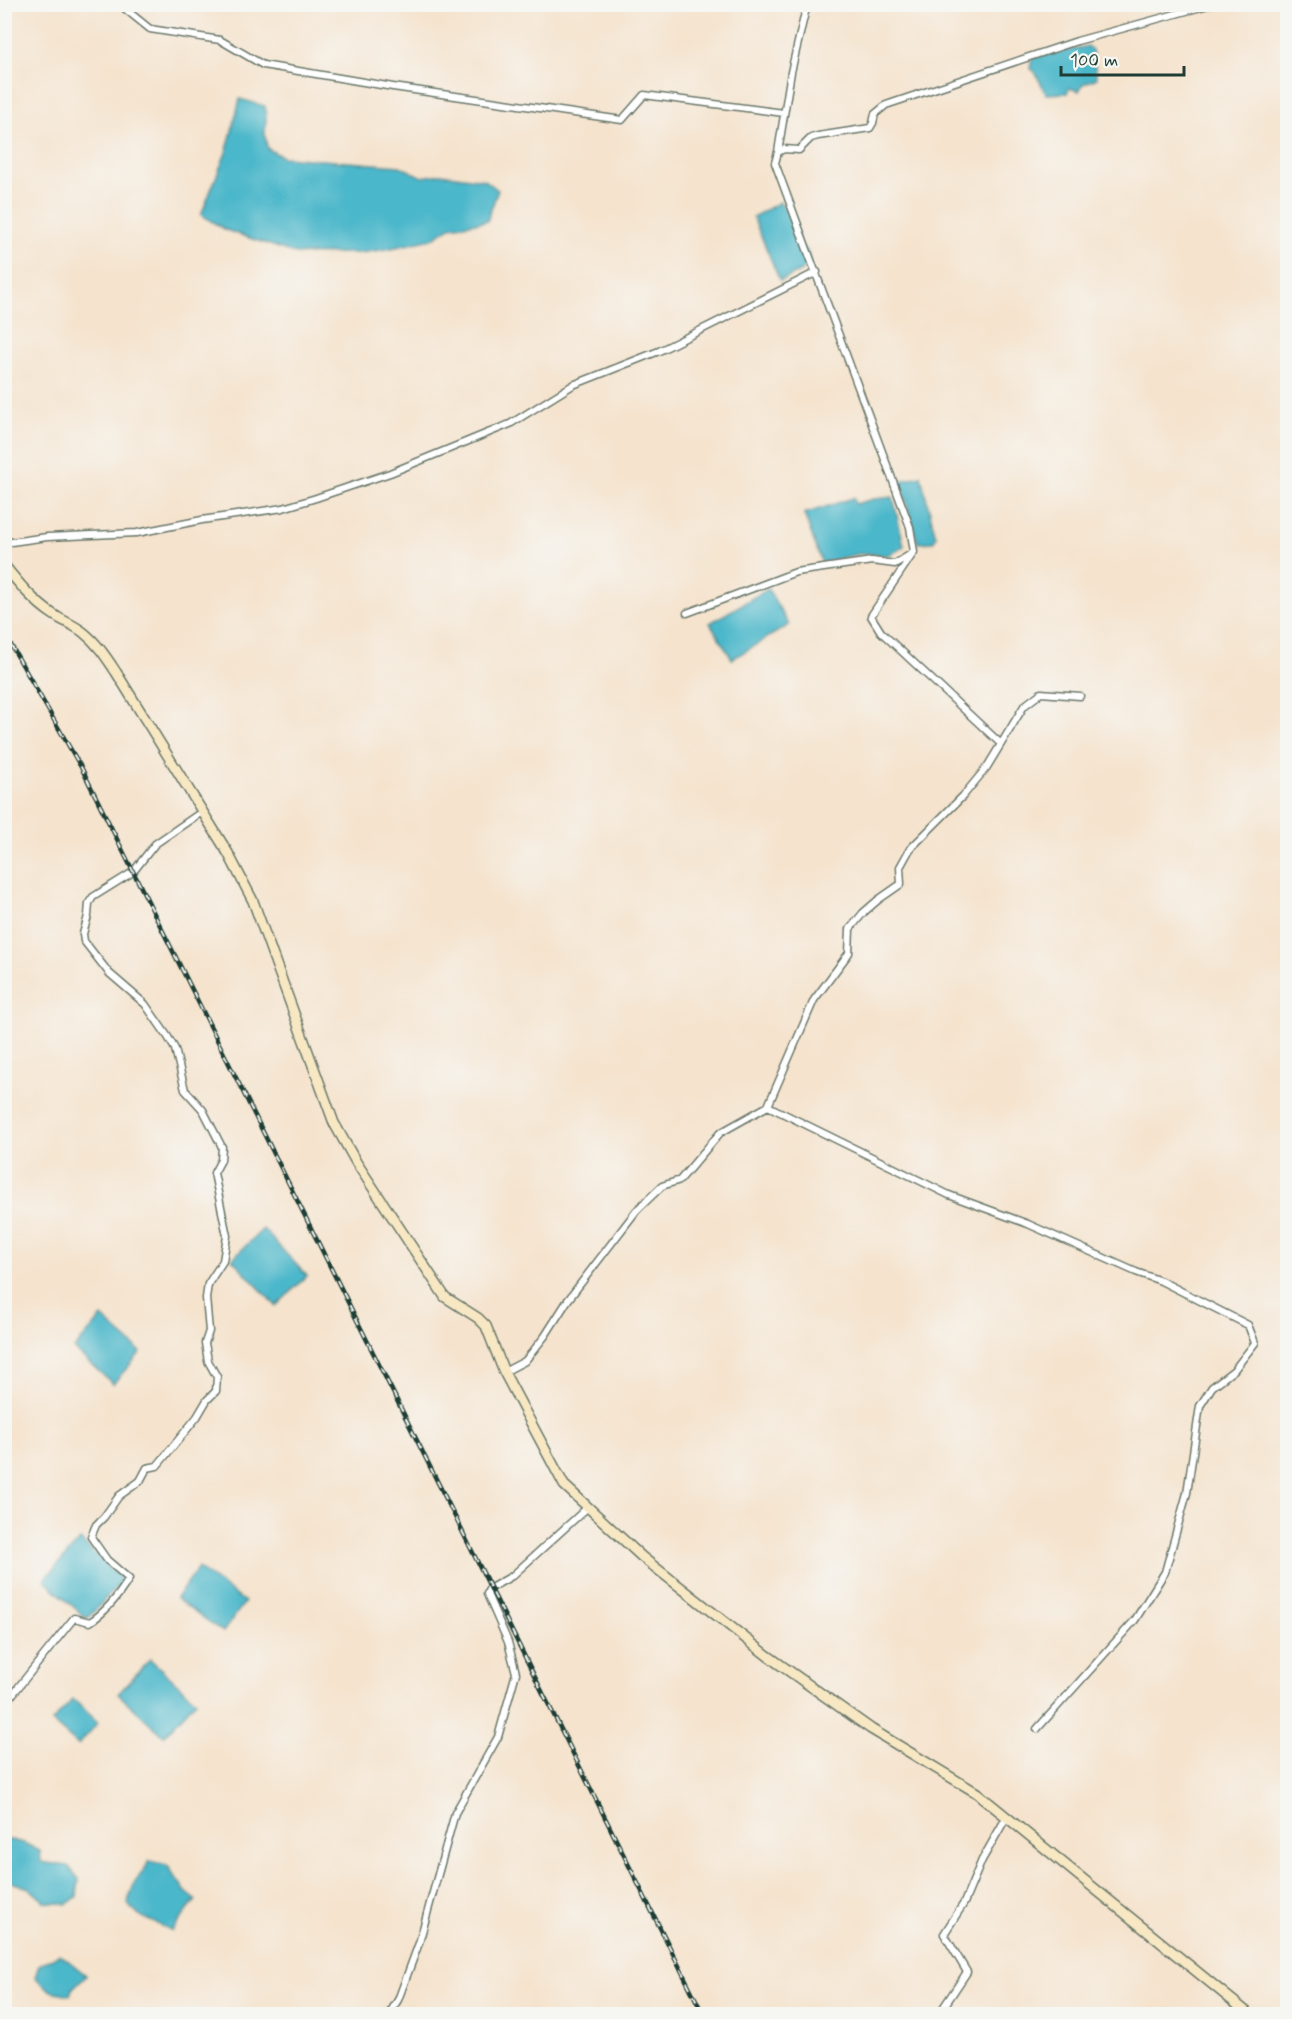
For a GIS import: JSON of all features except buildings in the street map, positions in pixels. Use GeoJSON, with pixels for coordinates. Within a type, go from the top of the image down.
{"type":"FeatureCollection","features":[{"type":"Feature","properties":{"kind":"main road"},"geometry":{"type":"LineString","coordinates":[[4,565],[21,587],[37,602],[81,631],[97,645],[228,853],[253,901],[334,1124],[356,1162],[446,1297],[486,1326],[504,1372],[564,1485],[642,1557],[768,1656],[871,1729],[977,1793],[1249,2014]]}},
{"type":"Feature","properties":{"kind":"street"},"geometry":{"type":"LineString","coordinates":[[119,4],[150,29],[220,40],[263,65],[393,87],[622,120],[644,95],[784,113]]}},
{"type":"Feature","properties":{"kind":"street"},"geometry":{"type":"LineString","coordinates":[[807,4],[791,72],[775,163],[910,527],[914,552],[871,616],[881,632],[1001,744]]}},
{"type":"Feature","properties":{"kind":"street"},"geometry":{"type":"LineString","coordinates":[[778,152],[784,149],[799,150],[811,138],[818,136],[870,128],[875,114],[886,105],[1077,41],[1212,4]]}},
{"type":"Feature","properties":{"kind":"street"},"geometry":{"type":"LineString","coordinates":[[4,543],[48,537],[136,533],[282,508],[316,498],[390,472],[510,424],[573,385],[659,351],[817,272]]}},
{"type":"Feature","properties":{"kind":"street"},"geometry":{"type":"LineString","coordinates":[[687,613],[796,572],[872,561],[896,564],[914,552]]}},
{"type":"Feature","properties":{"kind":"street"},"geometry":{"type":"LineString","coordinates":[[504,1372],[525,1361],[545,1336],[568,1300],[637,1210],[662,1186],[680,1180],[720,1133],[768,1106],[814,1000],[849,953],[850,929],[863,913],[901,884],[900,867],[910,849],[963,796],[987,767],[1024,706],[1041,693],[1080,696]]}},
{"type":"Feature","properties":{"kind":"street"},"geometry":{"type":"LineString","coordinates":[[4,1706],[69,1623],[74,1618],[90,1622],[103,1613],[129,1579],[107,1560],[91,1537],[96,1525],[119,1496],[140,1481],[147,1468],[157,1466],[216,1391],[217,1377],[208,1361],[205,1343],[209,1331],[206,1298],[208,1284],[223,1261],[227,1236],[214,1173],[221,1160],[222,1147],[203,1110],[185,1090],[173,1045],[145,1004],[109,973],[84,941],[83,934],[89,903],[93,897],[133,872],[155,844],[203,812]]}},
{"type":"Feature","properties":{"kind":"street"},"geometry":{"type":"LineString","coordinates":[[768,1106],[950,1195],[1028,1224],[1161,1281],[1248,1325],[1255,1343],[1234,1370],[1212,1387],[1200,1406],[1188,1493],[1165,1572],[1135,1620],[1037,1729]]}},
{"type":"Feature","properties":{"kind":"street"},"geometry":{"type":"LineString","coordinates":[[389,2014],[398,2000],[419,1943],[455,1813],[498,1737],[516,1672],[508,1642],[487,1594],[489,1589],[512,1576],[588,1507]]}},
{"type":"Feature","properties":{"kind":"street"},"geometry":{"type":"LineString","coordinates":[[939,2014],[967,1972],[944,1935],[964,1903],[982,1860],[1006,1818]]}},
{"type":"Feature","properties":{"kind":"water"},"geometry":{"type":"Polygon","coordinates":[[[1088,46],[1092,50],[1097,78],[1083,84],[1079,91],[1069,88],[1067,93],[1046,94],[1035,72],[1030,68],[1032,58],[1088,46]]]}},
{"type":"Feature","properties":{"kind":"water"},"geometry":{"type":"Polygon","coordinates":[[[240,99],[265,106],[265,136],[268,149],[283,157],[400,166],[422,177],[441,174],[485,180],[498,190],[487,221],[450,227],[432,239],[360,253],[296,254],[226,230],[201,215],[227,150],[240,99]]]}},
{"type":"Feature","properties":{"kind":"water"},"geometry":{"type":"Polygon","coordinates":[[[780,202],[791,217],[802,247],[807,251],[810,263],[801,271],[780,281],[753,217],[780,202]]]}},
{"type":"Feature","properties":{"kind":"water"},"geometry":{"type":"Polygon","coordinates":[[[921,476],[936,537],[933,542],[918,543],[900,481],[921,476]]]}},
{"type":"Feature","properties":{"kind":"water"},"geometry":{"type":"Polygon","coordinates":[[[893,497],[904,546],[891,554],[866,553],[822,563],[804,514],[853,498],[855,504],[893,497]]]}},
{"type":"Feature","properties":{"kind":"water"},"geometry":{"type":"Polygon","coordinates":[[[768,589],[789,625],[732,659],[710,623],[768,589]]]}},
{"type":"Feature","properties":{"kind":"water"},"geometry":{"type":"Polygon","coordinates":[[[263,1229],[307,1276],[276,1306],[232,1259],[263,1229]]]}},
{"type":"Feature","properties":{"kind":"water"},"geometry":{"type":"Polygon","coordinates":[[[102,1317],[141,1352],[113,1384],[74,1349],[102,1317]]]}},
{"type":"Feature","properties":{"kind":"water"},"geometry":{"type":"Polygon","coordinates":[[[80,1540],[123,1580],[87,1619],[44,1580],[80,1540]]]}},
{"type":"Feature","properties":{"kind":"water"},"geometry":{"type":"Polygon","coordinates":[[[198,1568],[245,1602],[223,1632],[176,1598],[198,1568]]]}},
{"type":"Feature","properties":{"kind":"water"},"geometry":{"type":"Polygon","coordinates":[[[150,1659],[196,1701],[164,1736],[118,1694],[150,1659]]]}},
{"type":"Feature","properties":{"kind":"water"},"geometry":{"type":"Polygon","coordinates":[[[73,1699],[98,1723],[78,1745],[52,1722],[73,1699]]]}},
{"type":"Feature","properties":{"kind":"water"},"geometry":{"type":"Polygon","coordinates":[[[5,1839],[24,1843],[40,1851],[41,1862],[68,1866],[79,1879],[77,1897],[67,1904],[45,1902],[29,1888],[5,1880],[5,1839]]]}},
{"type":"Feature","properties":{"kind":"water"},"geometry":{"type":"Polygon","coordinates":[[[150,1861],[167,1865],[186,1892],[196,1900],[172,1931],[142,1916],[127,1904],[134,1884],[150,1861]]]}},
{"type":"Feature","properties":{"kind":"water"},"geometry":{"type":"Polygon","coordinates":[[[60,1954],[86,1975],[72,1989],[70,1995],[51,1991],[35,1977],[39,1965],[60,1954]]]}},
{"type":"Feature","properties":{"kind":"railway"},"geometry":{"type":"LineString","coordinates":[[4,633],[82,769],[703,2014]]}}]}
